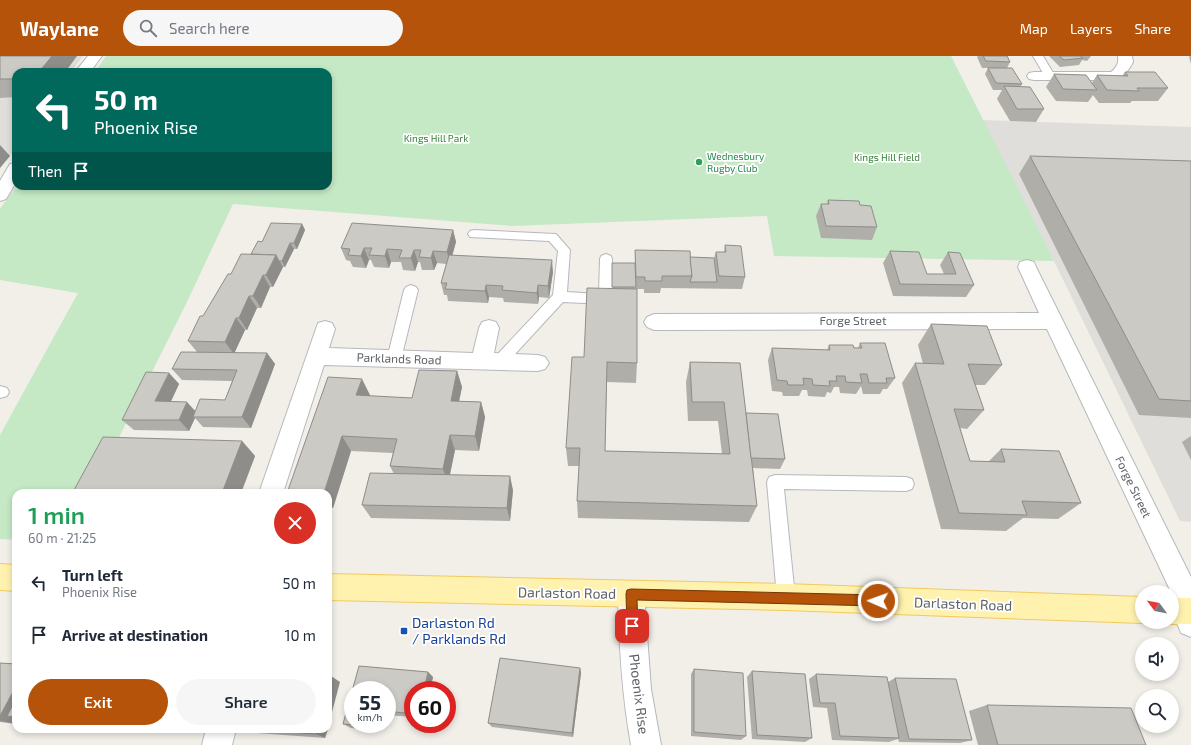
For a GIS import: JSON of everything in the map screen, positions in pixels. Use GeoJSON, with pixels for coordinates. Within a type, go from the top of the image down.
{"type":"FeatureCollection","features":[{"type":"Feature","properties":{"kind":"main road"},"geometry":{"type":"LineString","coordinates":[[0,577],[12,578]]}},
{"type":"Feature","properties":{"kind":"main road","name":"Darlaston Road"},"geometry":{"type":"LineString","coordinates":[[332,587],[786,597],[1135,610]]}},
{"type":"Feature","properties":{"kind":"street"},"geometry":{"type":"LineString","coordinates":[[85,68],[95,56]]}},
{"type":"Feature","properties":{"kind":"street"},"geometry":{"type":"LineString","coordinates":[[1034,76],[1114,76],[1121,71],[1126,62],[1125,56]]}},
{"type":"Feature","properties":{"kind":"street"},"geometry":{"type":"LineString","coordinates":[[0,195],[12,175]]}},
{"type":"Feature","properties":{"kind":"street","name":"Forge Street"},"geometry":{"type":"LineString","coordinates":[[1027,267],[1183,589],[1186,614]]}},
{"type":"Feature","properties":{"kind":"street","name":"Forge Street"},"geometry":{"type":"LineString","coordinates":[[654,322],[1052,321]]}},
{"type":"Feature","properties":{"kind":"street"},"geometry":{"type":"LineString","coordinates":[[489,328],[491,361]]}},
{"type":"Feature","properties":{"kind":"street"},"geometry":{"type":"LineString","coordinates":[[272,489],[325,329]]}},
{"type":"Feature","properties":{"kind":"street","name":"Parklands Road"},"geometry":{"type":"LineString","coordinates":[[316,356],[538,363]]}},
{"type":"Feature","properties":{"kind":"street","name":"Phoenix Rise"},"geometry":{"type":"LineString","coordinates":[[631,594],[633,657],[640,719],[646,745]]}},
{"type":"Feature","properties":{"kind":"street"},"geometry":{"type":"LineString","coordinates":[[217,745],[220,733]]}},
{"type":"Feature","properties":{"kind":"lane"},"geometry":{"type":"LineString","coordinates":[[1038,56],[1050,76]]}},
{"type":"Feature","properties":{"kind":"lane"},"geometry":{"type":"LineString","coordinates":[[474,234],[552,237],[564,250],[560,298],[491,361]]}},
{"type":"Feature","properties":{"kind":"lane"},"geometry":{"type":"LineString","coordinates":[[560,298],[606,299],[606,259]]}},
{"type":"Feature","properties":{"kind":"lane"},"geometry":{"type":"LineString","coordinates":[[394,359],[411,290]]}},
{"type":"Feature","properties":{"kind":"lane"},"geometry":{"type":"LineString","coordinates":[[786,597],[775,482],[906,484]]}},
{"type":"Feature","properties":{"kind":"shaded area"},"geometry":{"type":"Polygon","coordinates":[[[0,56],[83,56],[74,68],[12,68],[12,153],[0,168],[0,56]]]}},
{"type":"Feature","properties":{"kind":"shaded area"},"geometry":{"type":"Polygon","coordinates":[[[982,120],[1191,127],[1191,522],[1180,521],[1054,261],[982,120]]]}},
{"type":"Feature","properties":{"kind":"green space"},"geometry":{"type":"Polygon","coordinates":[[[106,56],[951,56],[1054,261],[774,256],[767,216],[512,226],[233,204],[185,306],[93,489],[12,489],[12,540],[0,539],[0,435],[78,293],[0,280],[0,209],[13,190],[332,190],[332,68],[98,68],[106,56]]]}},
{"type":"Feature","properties":{"kind":"building"},"geometry":{"type":"Polygon","coordinates":[[[0,56],[52,56],[42,68],[12,68],[12,79],[0,79],[0,56]]]}},
{"type":"Feature","properties":{"kind":"building"},"geometry":{"type":"Polygon","coordinates":[[[983,56],[1007,56],[1010,62],[986,61],[983,56]]]}},
{"type":"Feature","properties":{"kind":"building"},"geometry":{"type":"Polygon","coordinates":[[[1059,56],[1080,56],[1083,58],[1064,60],[1059,56]]]}},
{"type":"Feature","properties":{"kind":"building"},"geometry":{"type":"Polygon","coordinates":[[[988,68],[1012,68],[1022,84],[996,83],[988,68]]]}},
{"type":"Feature","properties":{"kind":"building"},"geometry":{"type":"Polygon","coordinates":[[[1125,72],[1155,72],[1168,88],[1137,88],[1139,91],[1107,90],[1097,75],[1128,76],[1125,72]]]}},
{"type":"Feature","properties":{"kind":"building"},"geometry":{"type":"Polygon","coordinates":[[[1054,74],[1086,75],[1097,90],[1063,89],[1054,74]]]}},
{"type":"Feature","properties":{"kind":"building"},"geometry":{"type":"Polygon","coordinates":[[[1004,86],[1030,87],[1044,109],[1017,109],[1004,86]]]}},
{"type":"Feature","properties":{"kind":"building"},"geometry":{"type":"Polygon","coordinates":[[[1030,156],[1191,161],[1191,401],[1159,399],[1030,156]]]}},
{"type":"Feature","properties":{"kind":"building"},"geometry":{"type":"Polygon","coordinates":[[[828,200],[859,201],[860,205],[871,206],[877,227],[826,226],[821,204],[829,204],[828,200]]]}},
{"type":"Feature","properties":{"kind":"building"},"geometry":{"type":"Polygon","coordinates":[[[271,223],[302,224],[294,243],[290,243],[282,261],[279,261],[276,255],[251,254],[258,241],[262,242],[271,223]]]}},
{"type":"Feature","properties":{"kind":"building"},"geometry":{"type":"Polygon","coordinates":[[[352,223],[453,230],[447,252],[433,251],[431,258],[419,257],[421,250],[414,250],[411,258],[399,258],[402,250],[387,249],[385,256],[369,255],[372,248],[364,248],[361,256],[348,255],[350,249],[341,248],[352,223]]]}},
{"type":"Feature","properties":{"kind":"building"},"geometry":{"type":"Polygon","coordinates":[[[725,245],[741,246],[745,277],[719,276],[716,252],[726,252],[725,245]]]}},
{"type":"Feature","properties":{"kind":"building"},"geometry":{"type":"Polygon","coordinates":[[[635,250],[690,251],[692,276],[662,276],[662,281],[645,281],[645,277],[636,277],[635,250]]]}},
{"type":"Feature","properties":{"kind":"building"},"geometry":{"type":"Polygon","coordinates":[[[890,251],[919,252],[927,274],[956,274],[948,252],[960,253],[974,285],[900,284],[890,251]]]}},
{"type":"Feature","properties":{"kind":"building"},"geometry":{"type":"Polygon","coordinates":[[[241,254],[276,255],[266,275],[263,275],[253,296],[249,296],[239,318],[236,318],[225,342],[188,341],[200,316],[203,316],[228,274],[231,274],[241,254]]]}},
{"type":"Feature","properties":{"kind":"building"},"geometry":{"type":"Polygon","coordinates":[[[449,255],[552,260],[548,286],[538,285],[537,293],[502,290],[503,286],[486,285],[485,291],[445,289],[447,283],[441,283],[449,255]]]}},
{"type":"Feature","properties":{"kind":"building"},"geometry":{"type":"Polygon","coordinates":[[[690,257],[714,258],[717,282],[690,282],[692,276],[690,257]]]}},
{"type":"Feature","properties":{"kind":"building"},"geometry":{"type":"Polygon","coordinates":[[[612,263],[635,263],[636,287],[612,287],[612,263]]]}},
{"type":"Feature","properties":{"kind":"building"},"geometry":{"type":"Polygon","coordinates":[[[587,288],[637,289],[637,363],[607,362],[605,451],[730,454],[724,402],[692,402],[690,362],[740,363],[757,506],[577,501],[580,448],[566,448],[572,357],[584,357],[587,288]]]}},
{"type":"Feature","properties":{"kind":"building"},"geometry":{"type":"Polygon","coordinates":[[[931,324],[987,326],[1002,365],[968,364],[984,410],[954,409],[970,461],[1005,462],[1001,449],[1059,451],[1081,503],[1022,501],[1027,515],[959,513],[915,363],[944,364],[931,324]]]}},
{"type":"Feature","properties":{"kind":"building"},"geometry":{"type":"Polygon","coordinates":[[[860,343],[885,343],[895,378],[886,378],[887,383],[869,383],[867,374],[860,374],[862,383],[846,382],[845,376],[836,376],[837,381],[829,381],[830,386],[813,385],[812,379],[803,378],[804,385],[788,385],[787,381],[777,380],[772,348],[830,350],[829,345],[853,345],[854,348],[862,348],[860,343]]]}},
{"type":"Feature","properties":{"kind":"building"},"geometry":{"type":"Polygon","coordinates":[[[181,352],[267,353],[242,417],[193,417],[200,399],[225,400],[237,370],[172,369],[181,352]]]}},
{"type":"Feature","properties":{"kind":"building"},"geometry":{"type":"Polygon","coordinates":[[[419,370],[457,371],[451,401],[481,402],[475,436],[450,435],[443,469],[390,466],[397,439],[342,436],[325,489],[288,489],[328,377],[362,379],[356,395],[412,398],[419,370]]]}},
{"type":"Feature","properties":{"kind":"building"},"geometry":{"type":"Polygon","coordinates":[[[146,372],[169,373],[155,401],[187,402],[179,420],[122,420],[146,372]]]}},
{"type":"Feature","properties":{"kind":"building"},"geometry":{"type":"Polygon","coordinates":[[[746,413],[778,414],[785,459],[751,458],[746,413]]]}},
{"type":"Feature","properties":{"kind":"building"},"geometry":{"type":"Polygon","coordinates":[[[103,437],[242,441],[224,489],[75,489],[103,437]]]}},
{"type":"Feature","properties":{"kind":"building"},"geometry":{"type":"Polygon","coordinates":[[[370,473],[510,476],[507,508],[362,505],[370,473]]]}},
{"type":"Feature","properties":{"kind":"building"},"geometry":{"type":"Polygon","coordinates":[[[500,658],[580,668],[572,733],[488,723],[500,658]]]}},
{"type":"Feature","properties":{"kind":"building"},"geometry":{"type":"Polygon","coordinates":[[[0,663],[12,664],[12,694],[0,716],[0,663]]]}},
{"type":"Feature","properties":{"kind":"building"},"geometry":{"type":"Polygon","coordinates":[[[359,666],[428,672],[426,681],[404,681],[404,713],[396,712],[396,681],[355,681],[359,666]]]}},
{"type":"Feature","properties":{"kind":"building"},"geometry":{"type":"Polygon","coordinates":[[[694,669],[743,673],[746,736],[694,732],[694,669]]]}},
{"type":"Feature","properties":{"kind":"building"},"geometry":{"type":"Polygon","coordinates":[[[752,671],[805,674],[812,738],[757,735],[752,671]]]}},
{"type":"Feature","properties":{"kind":"building"},"geometry":{"type":"Polygon","coordinates":[[[816,674],[887,677],[899,738],[840,736],[835,703],[820,703],[816,674]]]}},
{"type":"Feature","properties":{"kind":"building"},"geometry":{"type":"Polygon","coordinates":[[[895,678],[956,679],[972,740],[909,739],[895,678]]]}},
{"type":"Feature","properties":{"kind":"building"},"geometry":{"type":"Polygon","coordinates":[[[987,705],[1131,708],[1135,718],[1135,733],[1141,733],[1146,745],[998,745],[987,705]]]}},
{"type":"Feature","properties":{"kind":"building"},"geometry":{"type":"Polygon","coordinates":[[[12,707],[12,717],[7,716],[12,707]]]}},
{"type":"Feature","properties":{"kind":"place","name":"Wednesbury Rugby Club"},"geometry":{"type":"Point","coordinates":[699,162]}},
{"type":"Feature","properties":{"kind":"place","name":"Darlaston Rd / Parklands Rd"},"geometry":{"type":"Point","coordinates":[404,631]}},
{"type":"Feature","properties":{"kind":"route"},"geometry":{"type":"LineString","coordinates":[[632,626],[631,594],[878,601]]}},
{"type":"Feature","properties":{"kind":"park label","name":"Kings Hill Park"},"geometry":{"type":"Point","coordinates":[436,138]}},
{"type":"Feature","properties":{"kind":"park label","name":"Kings Hill Field"},"geometry":{"type":"Point","coordinates":[887,157]}}]}
